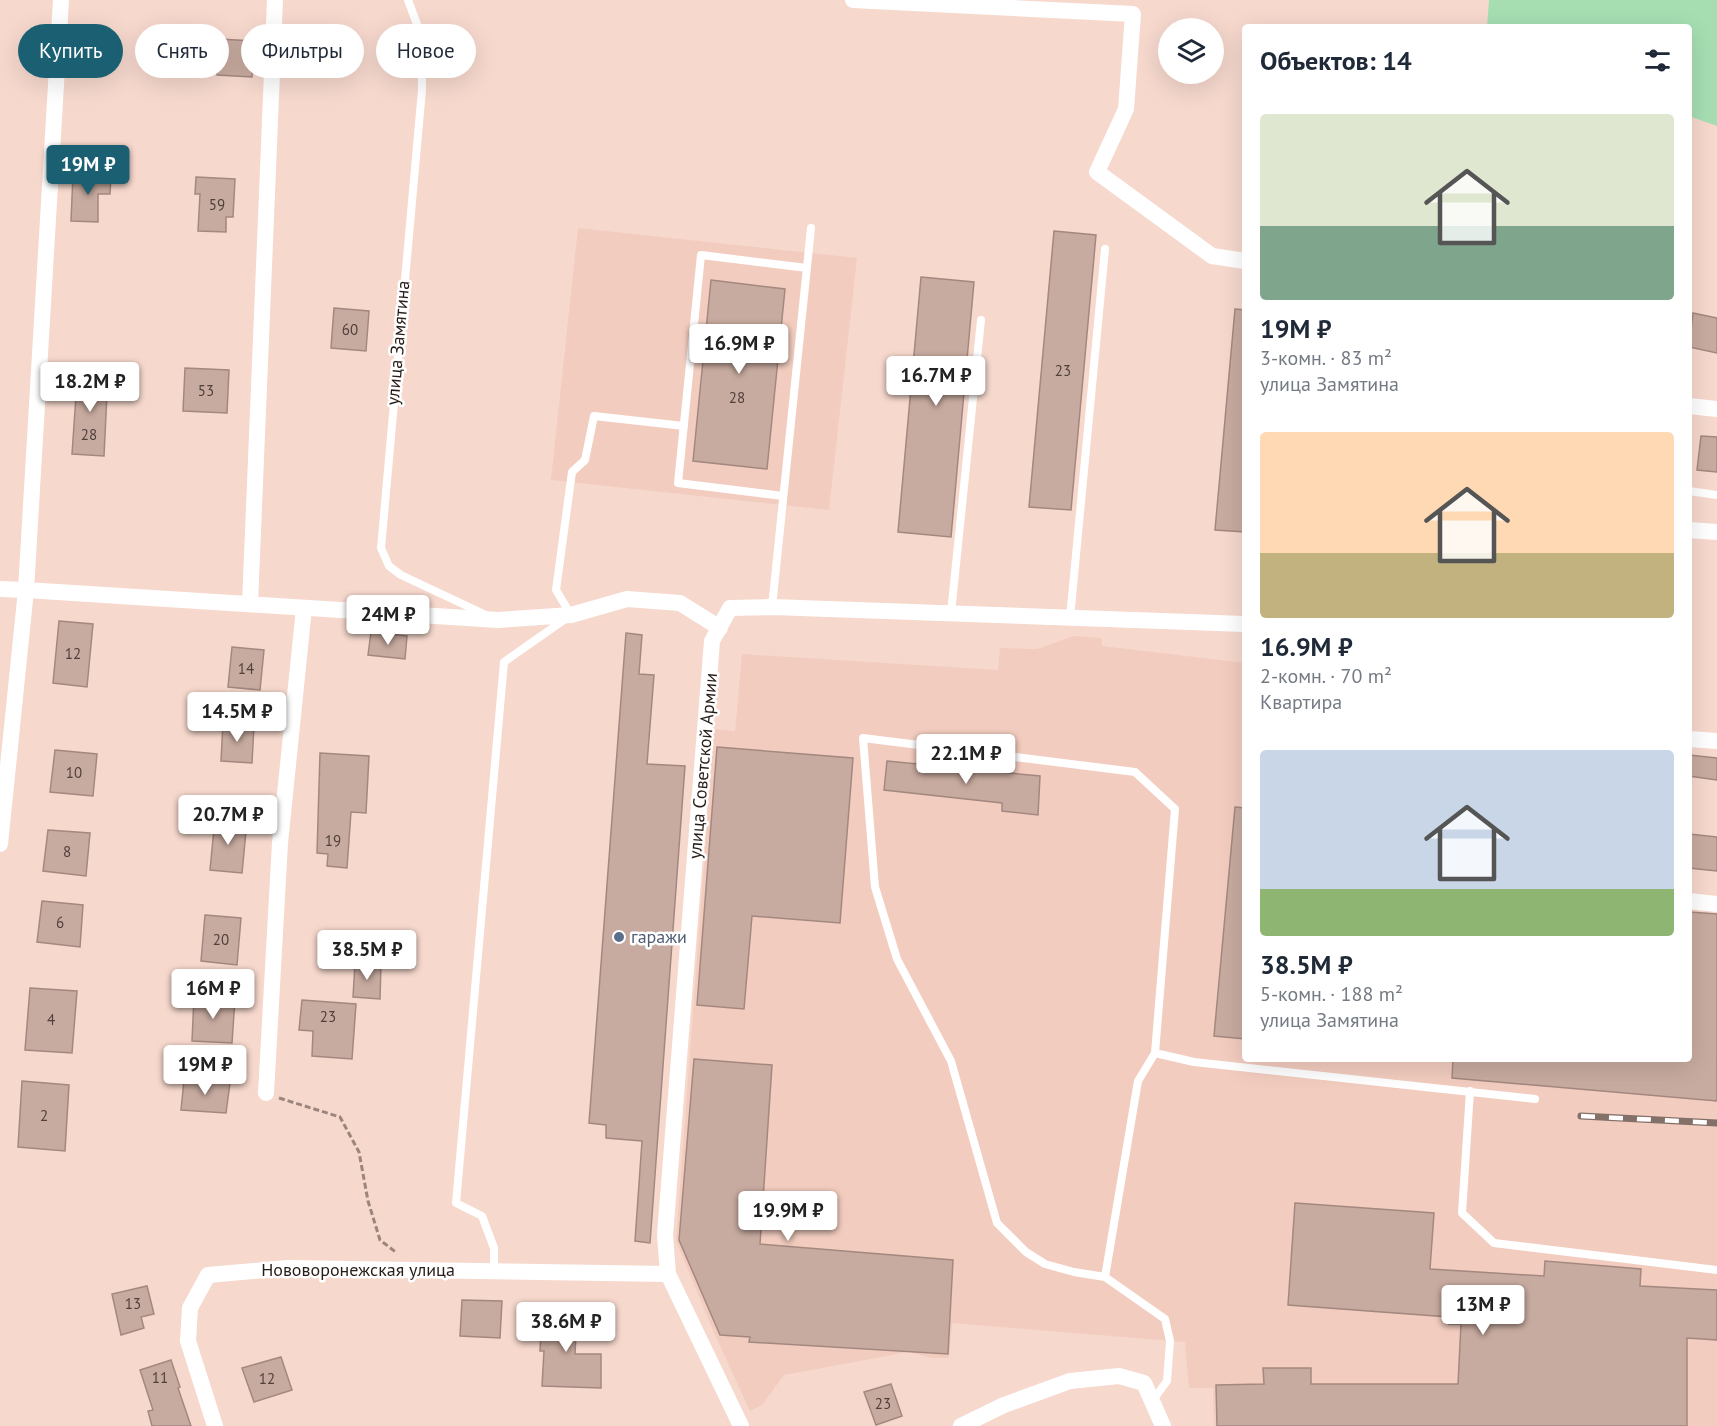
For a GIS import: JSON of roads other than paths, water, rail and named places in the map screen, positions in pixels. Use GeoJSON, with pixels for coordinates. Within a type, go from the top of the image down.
{"type":"FeatureCollection","features":[{"type":"Feature","properties":{"kind":"street"},"geometry":{"type":"LineString","coordinates":[[0,844],[26,590],[61,0]]}},
{"type":"Feature","properties":{"kind":"street"},"geometry":{"type":"LineString","coordinates":[[250,604],[275,0]]}},
{"type":"Feature","properties":{"kind":"street"},"geometry":{"type":"LineString","coordinates":[[853,0],[1134,14],[1126,109],[1097,172],[1212,256],[1242,261]]}},
{"type":"Feature","properties":{"kind":"street"},"geometry":{"type":"LineString","coordinates":[[1692,406],[1717,409]]}},
{"type":"Feature","properties":{"kind":"street"},"geometry":{"type":"LineString","coordinates":[[1692,530],[1717,532]]}},
{"type":"Feature","properties":{"kind":"street","name":"улица Замятина"},"geometry":{"type":"LineString","coordinates":[[0,589],[498,620],[571,615],[627,599],[680,603],[720,628]]}},
{"type":"Feature","properties":{"kind":"street","name":"улица Советской Армии"},"geometry":{"type":"LineString","coordinates":[[741,1426],[668,1274],[665,1235],[712,641],[730,608],[772,607],[1242,624]]}},
{"type":"Feature","properties":{"kind":"street"},"geometry":{"type":"LineString","coordinates":[[266,1094],[280,843],[304,608]]}},
{"type":"Feature","properties":{"kind":"street"},"geometry":{"type":"LineString","coordinates":[[1692,739],[1717,741]]}},
{"type":"Feature","properties":{"kind":"street"},"geometry":{"type":"LineString","coordinates":[[1692,901],[1717,904]]}},
{"type":"Feature","properties":{"kind":"street","name":"Нововоронежская улица"},"geometry":{"type":"LineString","coordinates":[[215,1426],[188,1341],[190,1308],[208,1275],[287,1268],[668,1274]]}},
{"type":"Feature","properties":{"kind":"street"},"geometry":{"type":"LineString","coordinates":[[961,1426],[1004,1405],[1070,1381],[1119,1376],[1144,1383],[1163,1426]]}},
{"type":"Feature","properties":{"kind":"lane","name":"улица Замятина"},"geometry":{"type":"LineString","coordinates":[[408,0],[421,35],[422,90],[381,548],[389,566],[401,575],[498,620]]}},
{"type":"Feature","properties":{"kind":"lane"},"geometry":{"type":"LineString","coordinates":[[772,607],[811,228]]}},
{"type":"Feature","properties":{"kind":"lane"},"geometry":{"type":"LineString","coordinates":[[1070,618],[1105,249]]}},
{"type":"Feature","properties":{"kind":"lane"},"geometry":{"type":"LineString","coordinates":[[783,496],[678,483],[701,255],[807,268]]}},
{"type":"Feature","properties":{"kind":"lane"},"geometry":{"type":"LineString","coordinates":[[951,613],[981,320]]}},
{"type":"Feature","properties":{"kind":"lane"},"geometry":{"type":"LineString","coordinates":[[494,1271],[495,1248],[482,1216],[456,1203],[504,662],[571,615],[556,590],[572,472],[585,460],[594,416],[684,426]]}},
{"type":"Feature","properties":{"kind":"lane"},"geometry":{"type":"LineString","coordinates":[[1692,491],[1717,495]]}},
{"type":"Feature","properties":{"kind":"lane"},"geometry":{"type":"LineString","coordinates":[[1105,1277],[1138,1081],[1155,1053],[1175,809],[1135,772],[863,738],[875,887],[897,959],[951,1061],[997,1223],[1026,1252],[1045,1264],[1105,1277],[1165,1319],[1170,1341],[1167,1381],[1153,1400]]}},
{"type":"Feature","properties":{"kind":"lane"},"geometry":{"type":"LineString","coordinates":[[1155,1053],[1194,1062],[1535,1099]]}},
{"type":"Feature","properties":{"kind":"lane"},"geometry":{"type":"LineString","coordinates":[[1470,1092],[1462,1213],[1494,1243],[1717,1270]]}},
{"type":"Feature","properties":{"kind":"railway"},"geometry":{"type":"LineString","coordinates":[[1581,1116],[1717,1123]]}},
{"type":"Feature","properties":{"kind":"place","name":"гаражи"},"geometry":{"type":"Point","coordinates":[619,937]}}]}
